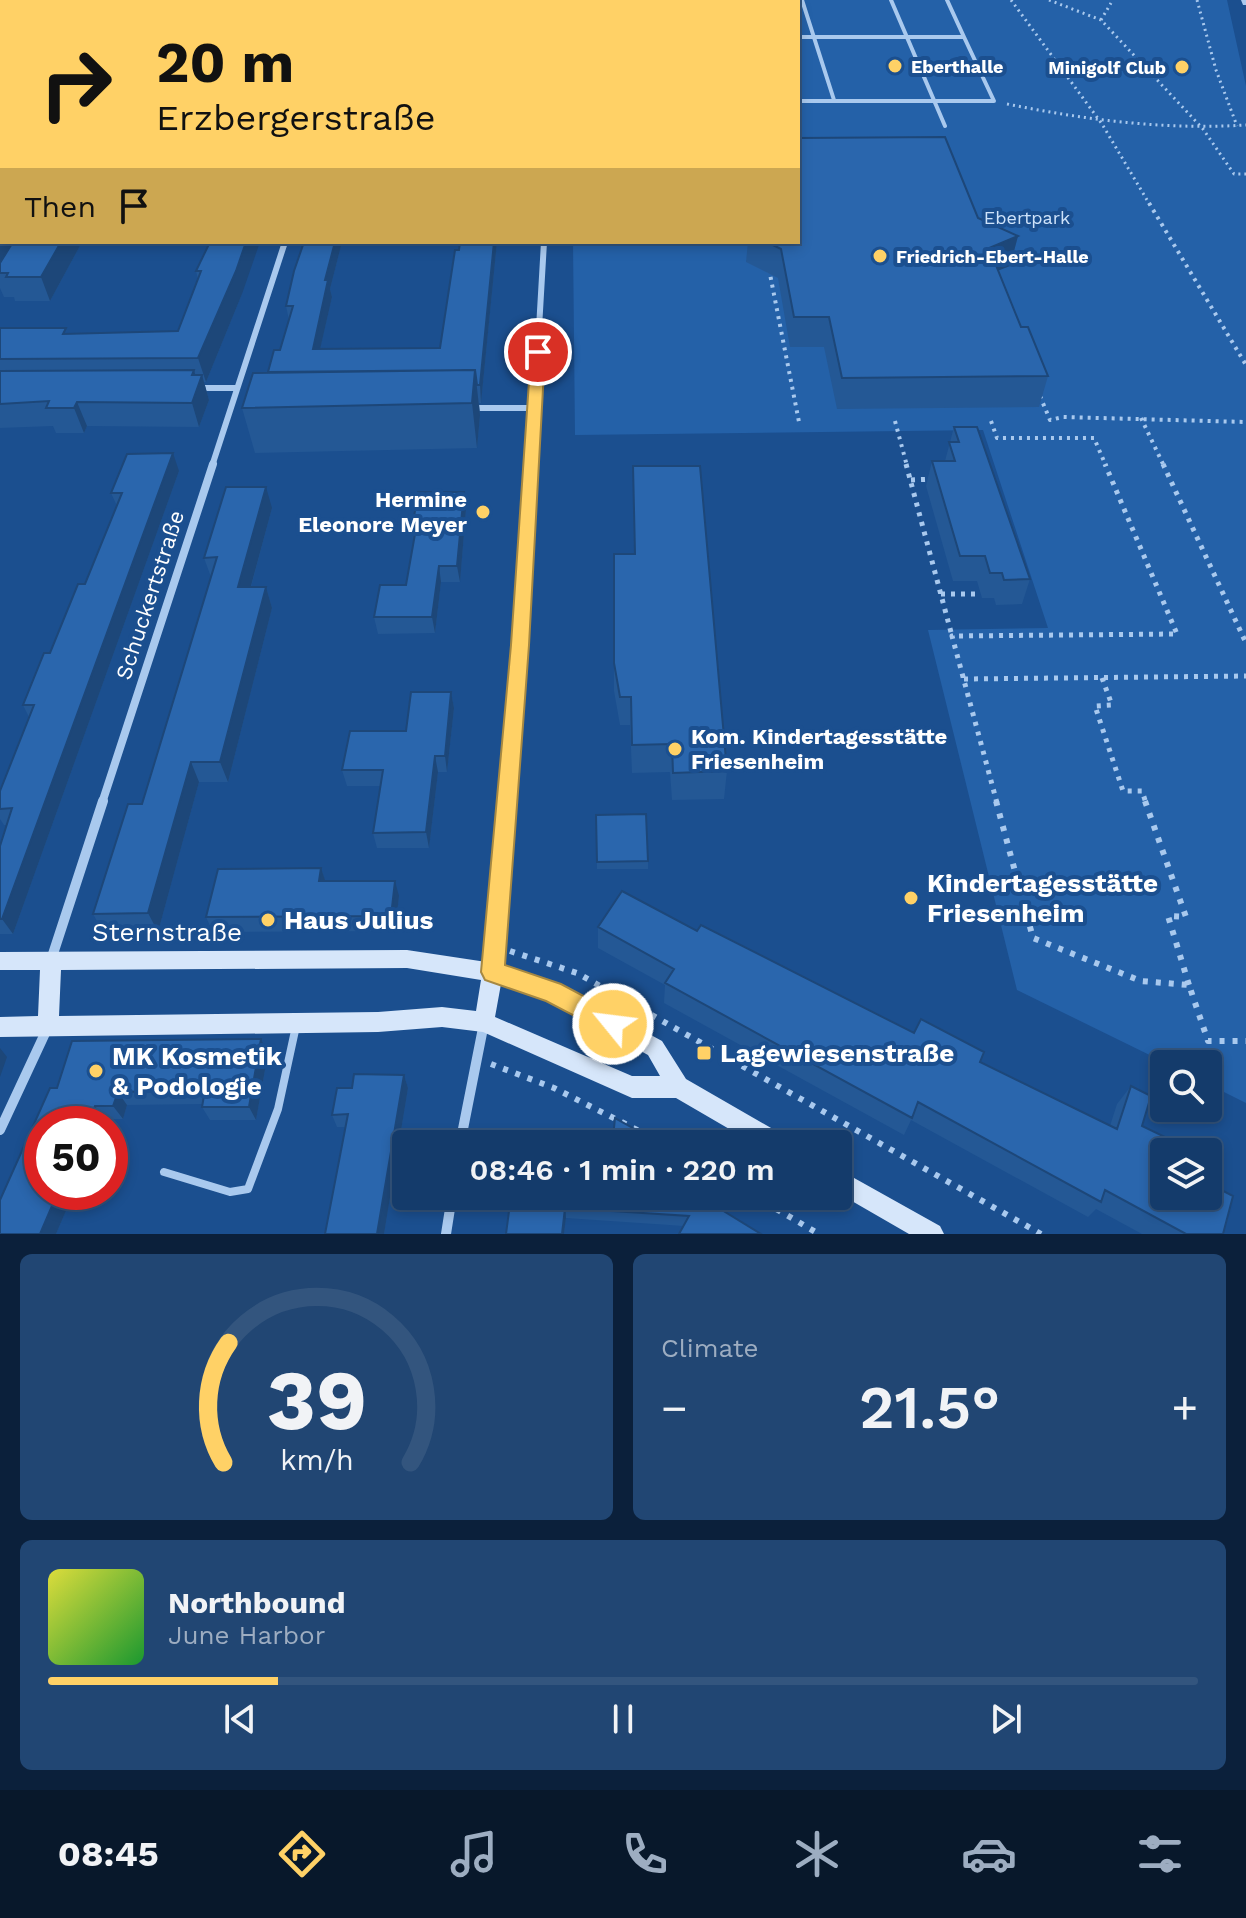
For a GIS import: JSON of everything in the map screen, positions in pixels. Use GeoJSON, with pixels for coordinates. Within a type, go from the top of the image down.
{"type":"FeatureCollection","features":[{"type":"Feature","properties":{"kind":"main road","name":"Sternstraße"},"geometry":{"type":"LineString","coordinates":[[0,961],[407,959],[493,972],[552,992],[655,1048],[678,1087],[753,1130]]}},
{"type":"Feature","properties":{"kind":"main road"},"geometry":{"type":"LineString","coordinates":[[48,1027],[51,960]]}},
{"type":"Feature","properties":{"kind":"main road"},"geometry":{"type":"LineString","coordinates":[[484,1022],[493,972]]}},
{"type":"Feature","properties":{"kind":"main road","name":"Sternstraße"},"geometry":{"type":"LineString","coordinates":[[0,1027],[297,1023],[442,1017],[484,1022],[632,1087],[678,1087]]}},
{"type":"Feature","properties":{"kind":"main road"},"geometry":{"type":"LineString","coordinates":[[852,1188],[932,1234]]}},
{"type":"Feature","properties":{"kind":"street","name":"Schuckertstraße"},"geometry":{"type":"LineString","coordinates":[[51,960],[284,244]]}},
{"type":"Feature","properties":{"kind":"street"},"geometry":{"type":"LineString","coordinates":[[493,972],[535,408],[544,244]]}},
{"type":"Feature","properties":{"kind":"street"},"geometry":{"type":"LineString","coordinates":[[189,388],[236,388]]}},
{"type":"Feature","properties":{"kind":"street"},"geometry":{"type":"LineString","coordinates":[[458,409],[535,408]]}},
{"type":"Feature","properties":{"kind":"street"},"geometry":{"type":"LineString","coordinates":[[228,412],[244,411]]}},
{"type":"Feature","properties":{"kind":"street"},"geometry":{"type":"LineString","coordinates":[[462,1130],[484,1022]]}},
{"type":"Feature","properties":{"kind":"street"},"geometry":{"type":"LineString","coordinates":[[0,1130],[48,1027]]}},
{"type":"Feature","properties":{"kind":"street"},"geometry":{"type":"LineString","coordinates":[[446,1234],[450,1210]]}},
{"type":"Feature","properties":{"kind":"lane"},"geometry":{"type":"LineString","coordinates":[[802,0],[834,100]]}},
{"type":"Feature","properties":{"kind":"lane"},"geometry":{"type":"LineString","coordinates":[[891,0],[945,126]]}},
{"type":"Feature","properties":{"kind":"lane"},"geometry":{"type":"LineString","coordinates":[[800,101],[994,101],[947,0]]}},
{"type":"Feature","properties":{"kind":"lane"},"geometry":{"type":"LineString","coordinates":[[800,37],[964,37]]}},
{"type":"Feature","properties":{"kind":"lane"},"geometry":{"type":"LineString","coordinates":[[164,1172],[230,1192],[248,1189],[259,1167],[287,1078],[297,1023]]}},
{"type":"Feature","properties":{"kind":"path"},"geometry":{"type":"LineString","coordinates":[[1011,0],[1102,124],[1246,365]]}},
{"type":"Feature","properties":{"kind":"path"},"geometry":{"type":"LineString","coordinates":[[1049,0],[1101,20],[1203,129],[1234,174],[1246,174]]}},
{"type":"Feature","properties":{"kind":"path"},"geometry":{"type":"LineString","coordinates":[[1061,4],[1072,0]]}},
{"type":"Feature","properties":{"kind":"path"},"geometry":{"type":"LineString","coordinates":[[1187,0],[1198,1],[1216,70],[1237,126]]}},
{"type":"Feature","properties":{"kind":"path"},"geometry":{"type":"LineString","coordinates":[[1101,20],[1111,3]]}},
{"type":"Feature","properties":{"kind":"path"},"geometry":{"type":"LineString","coordinates":[[994,101],[1102,124],[1203,129],[1246,125]]}},
{"type":"Feature","properties":{"kind":"path"},"geometry":{"type":"LineString","coordinates":[[766,257],[799,422]]}},
{"type":"Feature","properties":{"kind":"path"},"geometry":{"type":"LineString","coordinates":[[1038,391],[1050,420],[1141,418],[1246,422]]}},
{"type":"Feature","properties":{"kind":"path"},"geometry":{"type":"LineString","coordinates":[[1141,418],[1246,643]]}},
{"type":"Feature","properties":{"kind":"path"},"geometry":{"type":"LineString","coordinates":[[895,421],[1033,938],[1141,981],[1189,985]]}},
{"type":"Feature","properties":{"kind":"path"},"geometry":{"type":"LineString","coordinates":[[952,636],[1177,634],[1094,438],[997,438],[991,421]]}},
{"type":"Feature","properties":{"kind":"path"},"geometry":{"type":"LineString","coordinates":[[911,480],[944,479]]}},
{"type":"Feature","properties":{"kind":"path"},"geometry":{"type":"LineString","coordinates":[[941,594],[978,594]]}},
{"type":"Feature","properties":{"kind":"path"},"geometry":{"type":"LineString","coordinates":[[964,679],[1246,676]]}},
{"type":"Feature","properties":{"kind":"path"},"geometry":{"type":"LineString","coordinates":[[1102,678],[1112,705],[1095,706],[1123,791],[1142,791],[1186,917],[1168,916],[1208,1041],[1246,1041]]}},
{"type":"Feature","properties":{"kind":"path"},"geometry":{"type":"LineString","coordinates":[[496,948],[530,954],[577,973],[1041,1234]]}},
{"type":"Feature","properties":{"kind":"path"},"geometry":{"type":"LineString","coordinates":[[475,1059],[554,1088],[637,1130]]}},
{"type":"Feature","properties":{"kind":"path"},"geometry":{"type":"LineString","coordinates":[[778,1210],[819,1234]]}},
{"type":"Feature","properties":{"kind":"green space","name":"Ebertpark"},"geometry":{"type":"Polygon","coordinates":[[[800,0],[1227,0],[1246,86],[1246,1103],[1222,1091],[1222,1050],[1150,1050],[1150,1055],[1017,990],[928,630],[1048,628],[983,430],[575,435],[573,244],[800,244],[800,0]]]}},
{"type":"Feature","properties":{"kind":"building","name":"Friedrich-Ebert-Halle"},"geometry":{"type":"Polygon","coordinates":[[[945,137],[978,218],[1018,236],[989,248],[1021,327],[1028,327],[1048,376],[842,378],[829,317],[794,317],[781,249],[771,244],[800,244],[800,138],[945,137]]]}},
{"type":"Feature","properties":{"kind":"building"},"geometry":{"type":"Polygon","coordinates":[[[12,244],[60,244],[41,277],[6,277],[8,273],[0,273],[0,263],[12,244]]]}},
{"type":"Feature","properties":{"kind":"building"},"geometry":{"type":"Polygon","coordinates":[[[209,244],[245,244],[198,358],[0,359],[0,328],[66,328],[63,334],[178,331],[201,271],[196,271],[209,244]]]}},
{"type":"Feature","properties":{"kind":"building"},"geometry":{"type":"Polygon","coordinates":[[[303,244],[334,244],[313,349],[440,348],[455,250],[459,250],[460,244],[494,244],[480,385],[477,385],[475,370],[268,372],[274,350],[280,350],[293,306],[286,306],[303,244]]]}},
{"type":"Feature","properties":{"kind":"building"},"geometry":{"type":"Polygon","coordinates":[[[194,370],[192,375],[202,375],[192,403],[77,402],[74,408],[46,408],[49,401],[0,404],[0,371],[194,370]]]}},
{"type":"Feature","properties":{"kind":"building"},"geometry":{"type":"Polygon","coordinates":[[[475,370],[472,403],[242,408],[253,373],[475,370]]]}},
{"type":"Feature","properties":{"kind":"building"},"geometry":{"type":"Polygon","coordinates":[[[954,427],[977,427],[1030,579],[1004,580],[1002,573],[990,573],[985,556],[960,556],[932,461],[955,461],[949,442],[959,442],[954,427]]]}},
{"type":"Feature","properties":{"kind":"building"},"geometry":{"type":"Polygon","coordinates":[[[173,453],[0,919],[0,846],[12,808],[0,809],[0,791],[34,705],[23,705],[44,653],[50,653],[78,584],[85,584],[122,493],[111,493],[127,454],[173,453]]]}},
{"type":"Feature","properties":{"kind":"building"},"geometry":{"type":"Polygon","coordinates":[[[633,466],[700,466],[727,771],[673,773],[672,744],[632,745],[631,697],[620,697],[614,663],[614,554],[635,554],[633,466]]]}},
{"type":"Feature","properties":{"kind":"building"},"geometry":{"type":"Polygon","coordinates":[[[226,487],[266,487],[238,587],[266,587],[220,762],[191,762],[148,913],[93,914],[128,804],[142,804],[217,557],[204,558],[226,487]]]}},
{"type":"Feature","properties":{"kind":"building"},"geometry":{"type":"Polygon","coordinates":[[[418,492],[464,492],[457,566],[439,566],[432,617],[374,617],[380,585],[406,585],[418,517],[414,517],[418,492]]]}},
{"type":"Feature","properties":{"kind":"building"},"geometry":{"type":"Polygon","coordinates":[[[411,692],[451,692],[445,756],[435,756],[426,832],[373,833],[383,770],[342,770],[350,731],[406,731],[411,692]]]}},
{"type":"Feature","properties":{"kind":"building"},"geometry":{"type":"Polygon","coordinates":[[[646,814],[648,861],[597,862],[596,815],[646,814]]]}},
{"type":"Feature","properties":{"kind":"building"},"geometry":{"type":"Polygon","coordinates":[[[321,868],[319,881],[395,881],[391,916],[206,917],[218,869],[321,868]]]}},
{"type":"Feature","properties":{"kind":"building"},"geometry":{"type":"Polygon","coordinates":[[[622,891],[697,931],[701,925],[914,1033],[921,1019],[984,1052],[980,1062],[1117,1129],[1131,1086],[1150,1096],[1142,1126],[1165,1137],[1150,1138],[1150,1210],[1222,1210],[1222,1190],[1233,1196],[1223,1234],[1186,1234],[1105,1190],[1101,1202],[918,1102],[912,1118],[665,983],[674,969],[598,927],[622,891]]]}},
{"type":"Feature","properties":{"kind":"building"},"geometry":{"type":"Polygon","coordinates":[[[261,1039],[249,1107],[202,1107],[205,1090],[118,1092],[113,1106],[42,1106],[50,1088],[57,1088],[72,1041],[261,1039]]]}},
{"type":"Feature","properties":{"kind":"building"},"geometry":{"type":"Polygon","coordinates":[[[354,1074],[404,1075],[395,1130],[392,1130],[377,1234],[325,1234],[348,1114],[332,1115],[337,1088],[352,1088],[354,1074]]]}},
{"type":"Feature","properties":{"kind":"building"},"geometry":{"type":"Polygon","coordinates":[[[615,1118],[637,1130],[614,1130],[615,1118]]]}},
{"type":"Feature","properties":{"kind":"building"},"geometry":{"type":"Polygon","coordinates":[[[24,1146],[24,1210],[50,1210],[40,1234],[0,1234],[0,1200],[24,1146]]]}},
{"type":"Feature","properties":{"kind":"building"},"geometry":{"type":"Polygon","coordinates":[[[509,1210],[565,1210],[562,1234],[506,1234],[509,1210]]]}},
{"type":"Feature","properties":{"kind":"building"},"geometry":{"type":"Polygon","coordinates":[[[596,1210],[722,1210],[761,1234],[679,1234],[689,1216],[596,1210]]]}},
{"type":"Feature","properties":{"kind":"place","name":"Eberthalle"},"geometry":{"type":"Point","coordinates":[895,66]}},
{"type":"Feature","properties":{"kind":"place","name":"Minigolf Club"},"geometry":{"type":"Point","coordinates":[1182,67]}},
{"type":"Feature","properties":{"kind":"place","name":"Friedrich-Ebert-Halle"},"geometry":{"type":"Point","coordinates":[880,256]}},
{"type":"Feature","properties":{"kind":"place","name":"Hermine Eleonore Meyer"},"geometry":{"type":"Point","coordinates":[483,512]}},
{"type":"Feature","properties":{"kind":"place","name":"Kom. Kindertagesstätte Friesenheim"},"geometry":{"type":"Point","coordinates":[675,749]}},
{"type":"Feature","properties":{"kind":"place","name":"Kindertagesstätte Friesenheim"},"geometry":{"type":"Point","coordinates":[911,898]}},
{"type":"Feature","properties":{"kind":"place","name":"Haus Julius"},"geometry":{"type":"Point","coordinates":[268,920]}},
{"type":"Feature","properties":{"kind":"place","name":"Lagewiesenstraße"},"geometry":{"type":"Point","coordinates":[704,1053]}},
{"type":"Feature","properties":{"kind":"place","name":"MK Kosmetik & Podologie"},"geometry":{"type":"Point","coordinates":[96,1071]}},
{"type":"Feature","properties":{"kind":"route"},"geometry":{"type":"LineString","coordinates":[[538,352],[520,645],[493,972],[552,992],[613,1024]]}}]}
